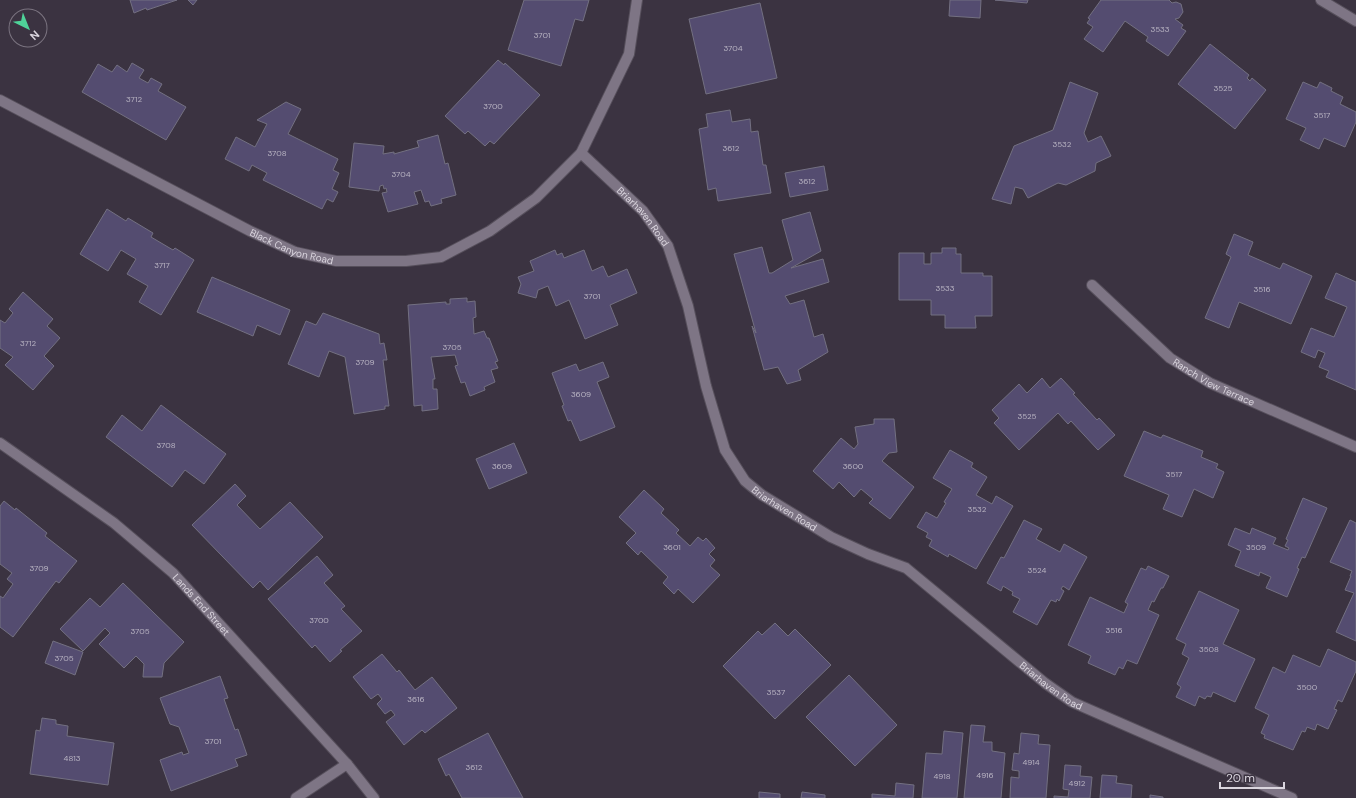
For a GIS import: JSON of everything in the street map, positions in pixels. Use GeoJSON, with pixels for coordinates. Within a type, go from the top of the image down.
{"type":"FeatureCollection","features":[{"type":"Feature","properties":{"kind":"street"},"geometry":{"type":"LineString","coordinates":[[581,154],[629,54],[637,0]]}},
{"type":"Feature","properties":{"kind":"street"},"geometry":{"type":"LineString","coordinates":[[1320,0],[1356,21]]}},
{"type":"Feature","properties":{"kind":"street","name":"Black Canyon Road"},"geometry":{"type":"LineString","coordinates":[[0,100],[250,231],[295,252],[336,261],[406,261],[441,257],[490,231],[536,198],[581,154]]}},
{"type":"Feature","properties":{"kind":"street","name":"Briarhaven Road"},"geometry":{"type":"LineString","coordinates":[[581,154],[643,211],[668,246],[688,306],[706,386],[725,450],[745,481],[762,495],[831,537],[868,554],[906,568],[1045,683],[1072,702],[1292,798]]}},
{"type":"Feature","properties":{"kind":"street","name":"Ranch View Terrace"},"geometry":{"type":"LineString","coordinates":[[1092,285],[1170,358],[1210,383],[1356,447]]}},
{"type":"Feature","properties":{"kind":"street","name":"Lands End Street"},"geometry":{"type":"LineString","coordinates":[[0,443],[114,524],[173,573],[347,764],[374,798]]}},
{"type":"Feature","properties":{"kind":"street"},"geometry":{"type":"LineString","coordinates":[[296,798],[347,764]]}},
{"type":"Feature","properties":{"kind":"building"},"geometry":{"type":"Polygon","coordinates":[[[130,0],[177,0],[147,10],[146,8],[134,13],[130,0]]]}},
{"type":"Feature","properties":{"kind":"building"},"geometry":{"type":"Polygon","coordinates":[[[188,0],[197,0],[193,5],[188,0]]]}},
{"type":"Feature","properties":{"kind":"building"},"geometry":{"type":"Polygon","coordinates":[[[524,0],[589,0],[583,21],[575,19],[561,66],[508,50],[524,0]]]}},
{"type":"Feature","properties":{"kind":"building"},"geometry":{"type":"Polygon","coordinates":[[[950,0],[981,0],[980,18],[949,16],[950,0]]]}},
{"type":"Feature","properties":{"kind":"building"},"geometry":{"type":"Polygon","coordinates":[[[995,0],[1028,0],[1027,3],[995,0]]]}},
{"type":"Feature","properties":{"kind":"building"},"geometry":{"type":"Polygon","coordinates":[[[1101,0],[1169,0],[1172,3],[1176,2],[1181,4],[1183,12],[1179,18],[1175,19],[1183,25],[1181,28],[1186,31],[1168,56],[1146,41],[1148,37],[1125,21],[1103,52],[1084,39],[1093,27],[1087,23],[1090,19],[1088,18],[1101,0]]]}},
{"type":"Feature","properties":{"kind":"building"},"geometry":{"type":"Polygon","coordinates":[[[760,3],[777,78],[706,94],[689,19],[760,3]]]}},
{"type":"Feature","properties":{"kind":"building"},"geometry":{"type":"Polygon","coordinates":[[[1210,44],[1249,75],[1247,78],[1250,81],[1252,78],[1266,90],[1235,129],[1178,84],[1210,44]]]}},
{"type":"Feature","properties":{"kind":"building"},"geometry":{"type":"Polygon","coordinates":[[[498,60],[504,65],[505,63],[540,95],[494,144],[490,141],[485,146],[468,131],[465,134],[445,116],[498,60]]]}},
{"type":"Feature","properties":{"kind":"building"},"geometry":{"type":"Polygon","coordinates":[[[132,63],[144,70],[139,78],[148,83],[151,78],[162,84],[158,91],[186,107],[166,140],[82,92],[98,64],[112,72],[117,65],[127,72],[132,63]]]}},
{"type":"Feature","properties":{"kind":"building"},"geometry":{"type":"Polygon","coordinates":[[[1070,82],[1098,93],[1084,133],[1088,142],[1101,136],[1111,156],[1096,163],[1095,171],[1066,185],[1058,183],[1028,198],[1023,189],[1015,187],[1011,204],[992,199],[1014,146],[1053,130],[1070,82]]]}},
{"type":"Feature","properties":{"kind":"building"},"geometry":{"type":"Polygon","coordinates":[[[1303,82],[1317,88],[1320,82],[1332,88],[1331,91],[1343,97],[1340,104],[1356,112],[1356,122],[1345,147],[1324,138],[1319,149],[1300,140],[1306,128],[1286,119],[1303,82]]]}},
{"type":"Feature","properties":{"kind":"building"},"geometry":{"type":"Polygon","coordinates":[[[286,102],[301,109],[288,134],[338,159],[333,170],[339,173],[332,189],[338,192],[333,202],[327,199],[322,209],[263,180],[267,173],[252,165],[249,171],[225,159],[236,137],[255,147],[267,124],[257,120],[286,102]]]}},
{"type":"Feature","properties":{"kind":"building"},"geometry":{"type":"Polygon","coordinates":[[[730,110],[732,122],[750,119],[751,132],[758,131],[763,165],[766,165],[771,193],[718,201],[716,188],[708,190],[699,129],[708,127],[706,114],[730,110]]]}},
{"type":"Feature","properties":{"kind":"building"},"geometry":{"type":"Polygon","coordinates":[[[438,135],[445,164],[448,163],[456,195],[441,199],[442,203],[431,206],[429,201],[425,202],[421,190],[414,192],[418,204],[388,212],[382,193],[387,192],[383,185],[380,186],[379,191],[349,187],[354,143],[384,146],[383,154],[394,152],[394,154],[419,147],[417,141],[438,135]]]}},
{"type":"Feature","properties":{"kind":"building"},"geometry":{"type":"Polygon","coordinates":[[[824,166],[828,190],[790,197],[785,173],[824,166]]]}},
{"type":"Feature","properties":{"kind":"building"},"geometry":{"type":"Polygon","coordinates":[[[107,209],[126,221],[128,218],[153,233],[151,237],[173,250],[175,248],[194,260],[161,315],[139,302],[148,286],[127,274],[136,259],[121,250],[108,271],[80,254],[107,209]]]}},
{"type":"Feature","properties":{"kind":"building"},"geometry":{"type":"Polygon","coordinates":[[[810,212],[821,251],[791,268],[823,259],[829,282],[785,296],[790,304],[804,300],[814,337],[823,334],[828,352],[798,370],[801,380],[787,384],[778,367],[764,370],[752,326],[756,333],[734,254],[762,247],[769,273],[772,273],[793,260],[782,220],[810,212]]]}},
{"type":"Feature","properties":{"kind":"building"},"geometry":{"type":"Polygon","coordinates":[[[1234,234],[1253,242],[1248,255],[1280,269],[1283,263],[1312,276],[1291,324],[1239,302],[1229,328],[1205,318],[1231,257],[1226,254],[1234,234]]]}},
{"type":"Feature","properties":{"kind":"building"},"geometry":{"type":"Polygon","coordinates":[[[942,248],[956,248],[956,254],[961,254],[961,273],[983,273],[983,276],[992,276],[992,316],[975,316],[976,328],[945,328],[945,315],[931,315],[931,300],[899,300],[899,253],[924,253],[924,264],[931,264],[931,253],[942,253],[942,248]]]}},
{"type":"Feature","properties":{"kind":"building"},"geometry":{"type":"Polygon","coordinates":[[[555,250],[557,255],[562,253],[564,258],[584,250],[592,271],[603,266],[608,277],[627,269],[637,293],[610,305],[618,325],[585,339],[569,300],[556,306],[548,286],[538,290],[536,298],[518,293],[521,284],[518,277],[534,271],[530,261],[555,250]]]}},
{"type":"Feature","properties":{"kind":"building"},"geometry":{"type":"Polygon","coordinates":[[[1336,273],[1356,282],[1356,390],[1326,377],[1329,371],[1319,367],[1325,353],[1318,350],[1315,358],[1301,352],[1311,328],[1334,337],[1347,307],[1325,298],[1336,273]]]}},
{"type":"Feature","properties":{"kind":"building"},"geometry":{"type":"Polygon","coordinates":[[[212,277],[290,310],[280,335],[257,325],[253,336],[197,312],[212,277]]]}},
{"type":"Feature","properties":{"kind":"building"},"geometry":{"type":"Polygon","coordinates":[[[23,292],[53,319],[47,326],[60,338],[44,356],[54,366],[33,390],[5,365],[13,357],[0,348],[0,320],[5,323],[13,313],[9,309],[23,292]]]}},
{"type":"Feature","properties":{"kind":"building"},"geometry":{"type":"Polygon","coordinates":[[[467,298],[467,302],[475,301],[476,317],[473,318],[474,334],[484,331],[487,338],[489,338],[498,361],[495,362],[498,368],[491,370],[495,382],[484,387],[485,390],[470,396],[465,382],[461,383],[455,366],[458,365],[455,355],[431,357],[435,379],[433,379],[433,389],[437,389],[438,409],[422,411],[422,405],[414,406],[408,305],[446,302],[446,304],[450,304],[450,299],[467,298]]]}},
{"type":"Feature","properties":{"kind":"building"},"geometry":{"type":"Polygon","coordinates":[[[323,313],[379,334],[380,344],[384,343],[387,360],[383,360],[389,406],[385,406],[385,409],[354,414],[345,357],[329,351],[319,377],[288,364],[306,321],[316,325],[323,313]]]}},
{"type":"Feature","properties":{"kind":"building"},"geometry":{"type":"Polygon","coordinates":[[[603,362],[609,377],[597,382],[615,427],[580,441],[571,420],[568,421],[562,406],[564,405],[552,373],[576,364],[579,371],[603,362]]]}},
{"type":"Feature","properties":{"kind":"building"},"geometry":{"type":"Polygon","coordinates":[[[1042,378],[1050,388],[1061,378],[1075,393],[1073,394],[1097,420],[1099,418],[1115,435],[1098,450],[1071,421],[1068,424],[1058,413],[1019,450],[994,423],[999,418],[992,410],[1019,384],[1027,393],[1042,378]]]}},
{"type":"Feature","properties":{"kind":"building"},"geometry":{"type":"Polygon","coordinates":[[[161,405],[226,454],[204,484],[185,470],[172,487],[106,437],[122,415],[142,431],[161,405]]]}},
{"type":"Feature","properties":{"kind":"building"},"geometry":{"type":"Polygon","coordinates":[[[874,419],[894,419],[897,452],[889,453],[882,461],[914,487],[890,519],[869,503],[873,499],[861,489],[854,497],[839,482],[833,489],[813,471],[841,438],[854,449],[858,444],[855,427],[874,424],[874,419]]]}},
{"type":"Feature","properties":{"kind":"building"},"geometry":{"type":"Polygon","coordinates":[[[1144,431],[1161,438],[1163,435],[1203,451],[1201,457],[1218,464],[1216,468],[1224,472],[1213,498],[1194,489],[1182,517],[1163,509],[1169,495],[1124,476],[1144,431]]]}},
{"type":"Feature","properties":{"kind":"building"},"geometry":{"type":"Polygon","coordinates":[[[514,443],[527,473],[489,489],[476,459],[514,443]]]}},
{"type":"Feature","properties":{"kind":"building"},"geometry":{"type":"Polygon","coordinates":[[[950,450],[973,463],[971,467],[987,477],[976,495],[992,504],[996,496],[1013,506],[976,569],[949,554],[948,557],[929,546],[932,540],[926,537],[928,533],[917,527],[926,512],[937,518],[952,489],[933,478],[950,450]]]}},
{"type":"Feature","properties":{"kind":"building"},"geometry":{"type":"Polygon","coordinates":[[[235,484],[246,496],[237,505],[260,529],[290,502],[323,537],[268,590],[260,581],[253,588],[192,525],[235,484]]]}},
{"type":"Feature","properties":{"kind":"building"},"geometry":{"type":"Polygon","coordinates":[[[644,490],[664,509],[661,513],[679,530],[676,533],[690,546],[698,537],[703,541],[706,538],[715,548],[709,554],[715,560],[710,566],[720,575],[693,603],[678,589],[674,594],[663,583],[668,577],[641,551],[638,555],[626,543],[636,533],[619,517],[644,490]]]}},
{"type":"Feature","properties":{"kind":"building"},"geometry":{"type":"Polygon","coordinates":[[[1303,498],[1327,508],[1305,558],[1302,557],[1297,568],[1299,569],[1287,597],[1266,588],[1271,577],[1260,572],[1259,576],[1235,566],[1241,551],[1228,545],[1235,528],[1250,534],[1252,528],[1276,538],[1273,544],[1288,550],[1289,548],[1285,546],[1288,540],[1286,539],[1303,498]]]}},
{"type":"Feature","properties":{"kind":"building"},"geometry":{"type":"Polygon","coordinates":[[[4,501],[15,510],[16,508],[47,533],[45,536],[77,561],[59,583],[56,581],[13,637],[0,627],[0,596],[3,598],[13,584],[7,579],[12,573],[0,564],[0,506],[4,501]]]}},
{"type":"Feature","properties":{"kind":"building"},"geometry":{"type":"Polygon","coordinates":[[[1024,520],[1042,529],[1036,539],[1060,552],[1064,544],[1087,557],[1069,590],[1063,586],[1061,589],[1064,591],[1059,601],[1057,599],[1056,602],[1051,600],[1037,625],[1013,612],[1020,599],[1012,595],[1013,592],[1003,586],[1001,591],[987,583],[1001,557],[1004,558],[1024,520]]]}},
{"type":"Feature","properties":{"kind":"building"},"geometry":{"type":"Polygon","coordinates":[[[1350,520],[1356,523],[1356,641],[1336,632],[1354,593],[1345,590],[1352,571],[1330,562],[1350,520]]]}},
{"type":"Feature","properties":{"kind":"building"},"geometry":{"type":"Polygon","coordinates":[[[317,556],[333,575],[324,583],[345,606],[341,609],[362,631],[340,650],[342,651],[330,662],[315,645],[312,648],[268,599],[317,556]]]}},
{"type":"Feature","properties":{"kind":"building"},"geometry":{"type":"Polygon","coordinates":[[[1148,566],[1169,576],[1154,602],[1152,601],[1148,610],[1159,615],[1137,664],[1127,660],[1123,669],[1119,667],[1115,675],[1088,663],[1091,656],[1068,645],[1090,597],[1124,613],[1128,604],[1125,602],[1141,568],[1146,570],[1148,566]]]}},
{"type":"Feature","properties":{"kind":"building"},"geometry":{"type":"Polygon","coordinates":[[[123,583],[184,642],[164,663],[162,677],[143,677],[144,664],[136,656],[124,668],[99,644],[110,633],[105,628],[83,651],[60,629],[90,598],[100,607],[123,583]]]}},
{"type":"Feature","properties":{"kind":"building"},"geometry":{"type":"Polygon","coordinates":[[[1199,591],[1239,610],[1223,644],[1255,659],[1235,702],[1213,692],[1211,697],[1207,696],[1205,699],[1199,696],[1195,706],[1176,697],[1181,687],[1177,684],[1189,658],[1182,654],[1186,644],[1176,639],[1199,591]]]}},
{"type":"Feature","properties":{"kind":"building"},"geometry":{"type":"Polygon","coordinates":[[[775,623],[788,636],[795,629],[831,665],[775,719],[723,666],[758,631],[762,635],[775,623]]]}},
{"type":"Feature","properties":{"kind":"building"},"geometry":{"type":"Polygon","coordinates":[[[53,641],[83,652],[75,675],[45,663],[53,641]]]}},
{"type":"Feature","properties":{"kind":"building"},"geometry":{"type":"Polygon","coordinates":[[[1328,649],[1356,662],[1356,671],[1342,702],[1338,700],[1334,709],[1337,710],[1328,729],[1317,724],[1315,730],[1307,727],[1305,732],[1302,731],[1293,750],[1264,738],[1265,735],[1261,733],[1269,715],[1255,708],[1273,667],[1285,673],[1293,655],[1320,667],[1328,649]]]}},
{"type":"Feature","properties":{"kind":"building"},"geometry":{"type":"Polygon","coordinates":[[[382,654],[397,672],[399,670],[415,690],[432,677],[457,708],[425,733],[422,730],[404,745],[386,722],[395,715],[391,710],[385,714],[377,704],[382,699],[378,694],[371,699],[353,677],[382,654]]]}},
{"type":"Feature","properties":{"kind":"building"},"geometry":{"type":"Polygon","coordinates":[[[849,675],[897,725],[855,766],[806,717],[849,675]]]}},
{"type":"Feature","properties":{"kind":"building"},"geometry":{"type":"Polygon","coordinates":[[[220,676],[228,698],[224,699],[235,730],[238,729],[247,755],[235,759],[238,766],[171,791],[160,760],[182,752],[183,755],[189,753],[179,727],[170,724],[160,698],[220,676]]]}},
{"type":"Feature","properties":{"kind":"building"},"geometry":{"type":"Polygon","coordinates":[[[42,718],[56,720],[56,724],[68,726],[67,736],[114,743],[108,785],[30,774],[36,730],[40,731],[42,718]]]}},
{"type":"Feature","properties":{"kind":"building"},"geometry":{"type":"Polygon","coordinates":[[[971,725],[985,726],[983,742],[992,742],[992,751],[1005,753],[1001,798],[964,798],[971,725]]]}},
{"type":"Feature","properties":{"kind":"building"},"geometry":{"type":"Polygon","coordinates":[[[944,731],[963,733],[957,798],[922,798],[926,753],[942,754],[944,731]]]}},
{"type":"Feature","properties":{"kind":"building"},"geometry":{"type":"Polygon","coordinates":[[[488,733],[523,798],[462,798],[449,774],[446,776],[438,759],[488,733]]]}},
{"type":"Feature","properties":{"kind":"building"},"geometry":{"type":"Polygon","coordinates":[[[1021,733],[1039,735],[1038,744],[1050,745],[1046,798],[1010,798],[1011,777],[1019,778],[1019,771],[1012,770],[1014,753],[1019,754],[1021,733]]]}},
{"type":"Feature","properties":{"kind":"building"},"geometry":{"type":"Polygon","coordinates":[[[1065,765],[1081,766],[1080,776],[1092,777],[1090,798],[1054,798],[1054,796],[1068,797],[1069,790],[1063,789],[1065,765]]]}},
{"type":"Feature","properties":{"kind":"building"},"geometry":{"type":"Polygon","coordinates":[[[1102,775],[1117,776],[1116,783],[1132,785],[1131,798],[1100,798],[1102,775]]]}},
{"type":"Feature","properties":{"kind":"building"},"geometry":{"type":"Polygon","coordinates":[[[896,783],[914,785],[913,798],[872,798],[872,794],[895,796],[896,783]]]}},
{"type":"Feature","properties":{"kind":"building"},"geometry":{"type":"Polygon","coordinates":[[[759,792],[780,794],[780,798],[759,798],[759,792]]]}},
{"type":"Feature","properties":{"kind":"building"},"geometry":{"type":"Polygon","coordinates":[[[802,792],[825,795],[825,798],[801,798],[802,792]]]}},
{"type":"Feature","properties":{"kind":"building"},"geometry":{"type":"Polygon","coordinates":[[[1150,795],[1163,797],[1163,798],[1150,798],[1150,795]]]}}]}
